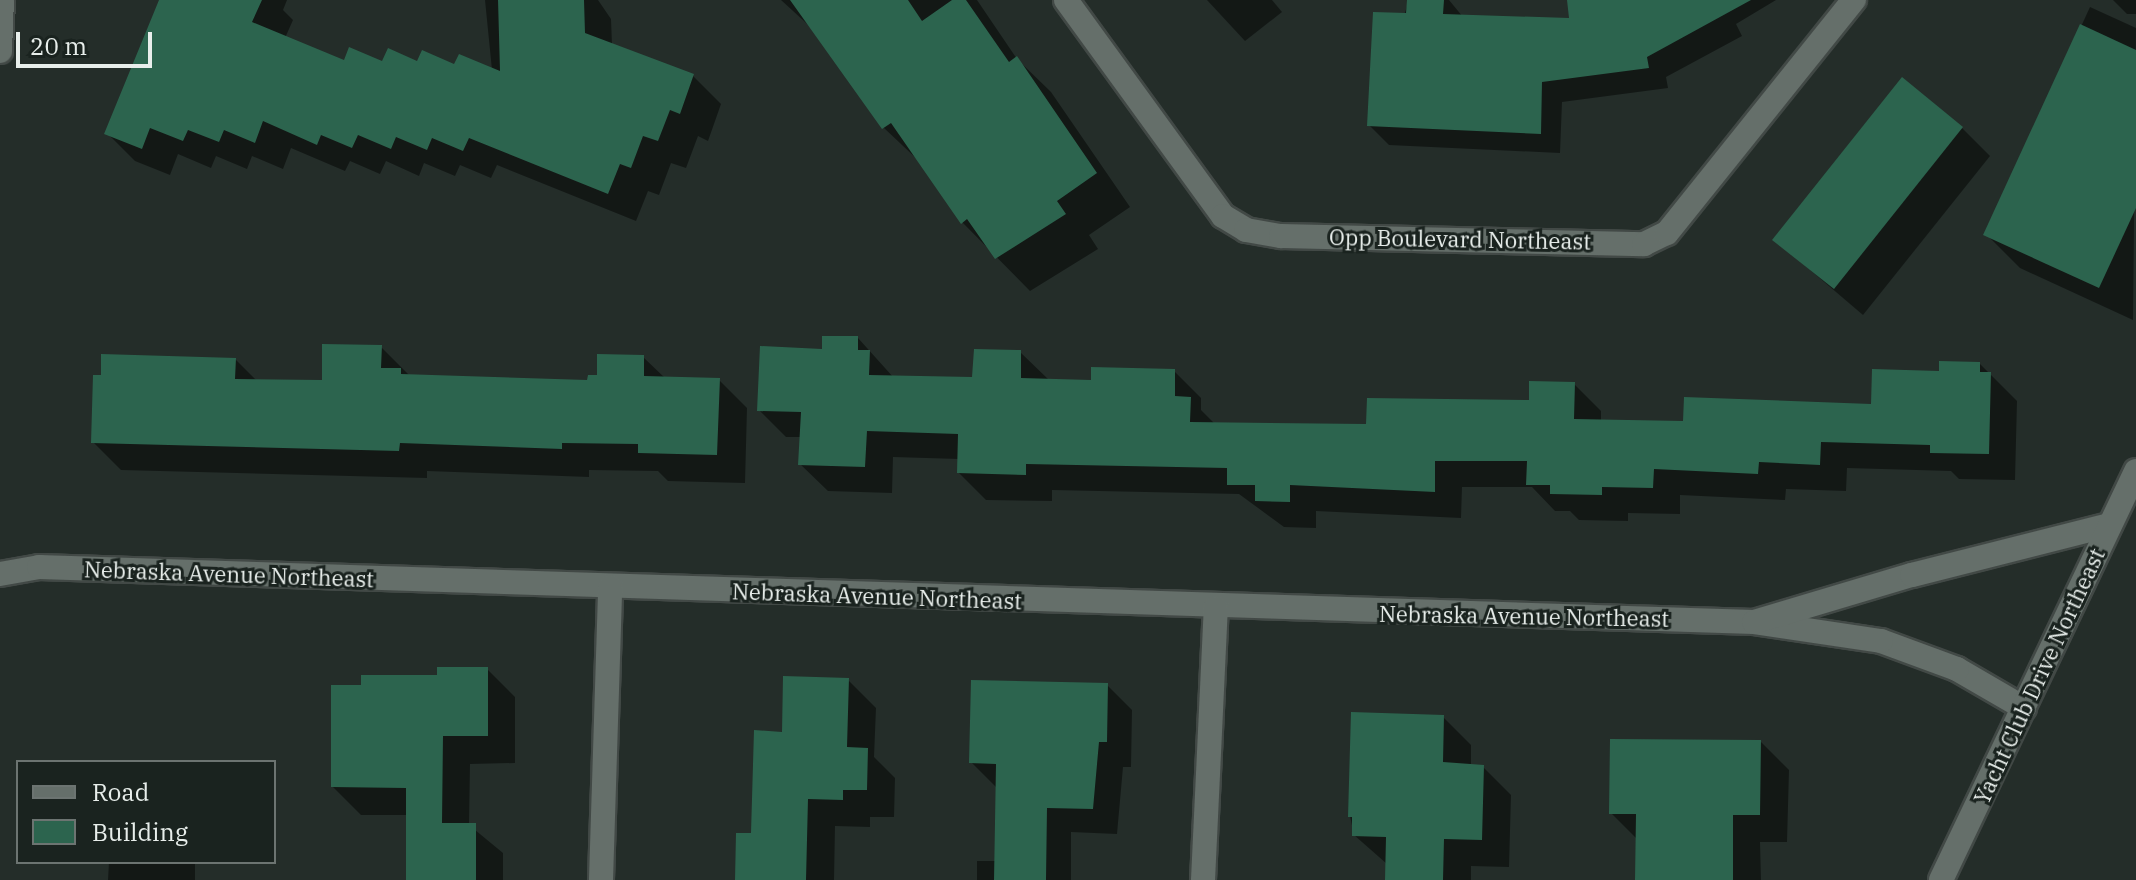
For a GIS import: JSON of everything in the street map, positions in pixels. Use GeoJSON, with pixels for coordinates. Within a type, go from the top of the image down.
{"type":"FeatureCollection","features":[{"type":"Feature","properties":{"kind":"street"},"geometry":{"type":"LineString","coordinates":[[0,51],[2,0]]}},
{"type":"Feature","properties":{"kind":"street","name":"Opp Boulevard Northeast"},"geometry":{"type":"LineString","coordinates":[[1066,0],[1223,216],[1246,230],[1281,236],[1644,244],[1667,233],[1854,0]]}},
{"type":"Feature","properties":{"kind":"street","name":"Yacht Club Drive Northeast"},"geometry":{"type":"LineString","coordinates":[[1941,880],[2136,471]]}},
{"type":"Feature","properties":{"kind":"street","name":"Nebraska Avenue Northeast"},"geometry":{"type":"LineString","coordinates":[[1754,622],[1954,564],[2110,525]]}},
{"type":"Feature","properties":{"kind":"street","name":"Nebraska Avenue Northeast"},"geometry":{"type":"LineString","coordinates":[[0,574],[39,567],[1216,608],[1754,622],[1881,641],[1957,669],[2024,708]]}},
{"type":"Feature","properties":{"kind":"street"},"geometry":{"type":"LineString","coordinates":[[601,880],[610,587]]}},
{"type":"Feature","properties":{"kind":"street"},"geometry":{"type":"LineString","coordinates":[[1203,880],[1216,608]]}},
{"type":"Feature","properties":{"kind":"building"},"geometry":{"type":"Polygon","coordinates":[[[159,0],[262,0],[252,22],[344,60],[349,47],[382,61],[388,48],[417,61],[422,50],[454,64],[459,54],[500,71],[498,0],[584,0],[585,33],[694,74],[680,114],[670,110],[658,141],[643,136],[631,168],[620,164],[608,194],[469,138],[463,151],[432,138],[427,150],[396,137],[391,149],[358,135],[352,148],[321,135],[317,145],[263,121],[255,143],[224,130],[219,142],[188,130],[183,141],[150,128],[142,149],[104,134],[159,0]]]}},
{"type":"Feature","properties":{"kind":"building"},"geometry":{"type":"Polygon","coordinates":[[[790,0],[908,0],[922,21],[952,0],[966,0],[1009,62],[1017,56],[1097,173],[1057,201],[1066,214],[995,259],[967,219],[961,224],[891,123],[882,129],[790,0]]]}},
{"type":"Feature","properties":{"kind":"building"},"geometry":{"type":"Polygon","coordinates":[[[1407,0],[1444,0],[1443,14],[1569,18],[1567,0],[1751,0],[1647,57],[1649,68],[1542,82],[1541,134],[1367,126],[1373,12],[1406,13],[1407,0]]]}},
{"type":"Feature","properties":{"kind":"building"},"geometry":{"type":"Polygon","coordinates":[[[2080,24],[2136,50],[2136,208],[2099,288],[1983,235],[2080,24]]]}},
{"type":"Feature","properties":{"kind":"building"},"geometry":{"type":"Polygon","coordinates":[[[1902,77],[1963,127],[1834,289],[1772,240],[1902,77]]]}},
{"type":"Feature","properties":{"kind":"building"},"geometry":{"type":"Polygon","coordinates":[[[822,336],[858,336],[858,350],[870,350],[869,375],[972,377],[974,349],[1021,350],[1021,378],[1091,380],[1091,367],[1175,369],[1175,396],[1191,397],[1190,422],[1366,424],[1367,398],[1529,400],[1529,381],[1575,382],[1574,419],[1683,421],[1684,397],[1871,404],[1872,369],[1939,371],[1939,361],[1980,362],[1980,372],[1991,372],[1989,454],[1930,453],[1930,445],[1821,442],[1820,465],[1759,462],[1758,474],[1654,469],[1653,488],[1602,487],[1602,495],[1550,494],[1550,485],[1526,485],[1527,461],[1435,461],[1435,492],[1290,485],[1290,502],[1255,501],[1255,485],[1227,485],[1227,468],[1026,464],[1026,475],[957,473],[958,434],[867,431],[865,467],[798,465],[801,412],[757,411],[760,346],[822,349],[822,336]]]}},
{"type":"Feature","properties":{"kind":"building"},"geometry":{"type":"Polygon","coordinates":[[[322,344],[382,345],[381,368],[401,368],[401,374],[587,380],[588,375],[597,375],[597,354],[644,355],[644,376],[720,378],[717,455],[638,453],[638,444],[562,443],[562,449],[400,443],[399,451],[91,443],[93,375],[101,375],[101,354],[236,358],[235,379],[322,380],[322,344]]]}},
{"type":"Feature","properties":{"kind":"building"},"geometry":{"type":"Polygon","coordinates":[[[437,667],[488,667],[488,736],[443,736],[442,823],[476,823],[476,880],[406,880],[406,788],[331,787],[331,685],[361,685],[361,675],[437,675],[437,667]]]}},
{"type":"Feature","properties":{"kind":"building"},"geometry":{"type":"Polygon","coordinates":[[[783,676],[849,678],[847,747],[868,748],[867,790],[843,790],[843,800],[808,799],[806,880],[735,880],[736,833],[751,833],[754,730],[782,732],[783,676]]]}},
{"type":"Feature","properties":{"kind":"building"},"geometry":{"type":"Polygon","coordinates":[[[971,680],[1108,683],[1107,742],[1099,742],[1093,809],[1047,808],[1046,880],[994,880],[996,764],[969,763],[971,680]]]}},
{"type":"Feature","properties":{"kind":"building"},"geometry":{"type":"Polygon","coordinates":[[[1351,712],[1444,715],[1443,762],[1484,765],[1482,840],[1444,839],[1443,880],[1385,880],[1386,837],[1352,836],[1352,817],[1348,817],[1351,712]]]}},
{"type":"Feature","properties":{"kind":"building"},"geometry":{"type":"Polygon","coordinates":[[[1610,739],[1761,740],[1760,815],[1733,815],[1733,880],[1635,880],[1636,814],[1609,814],[1610,739]]]}}]}
